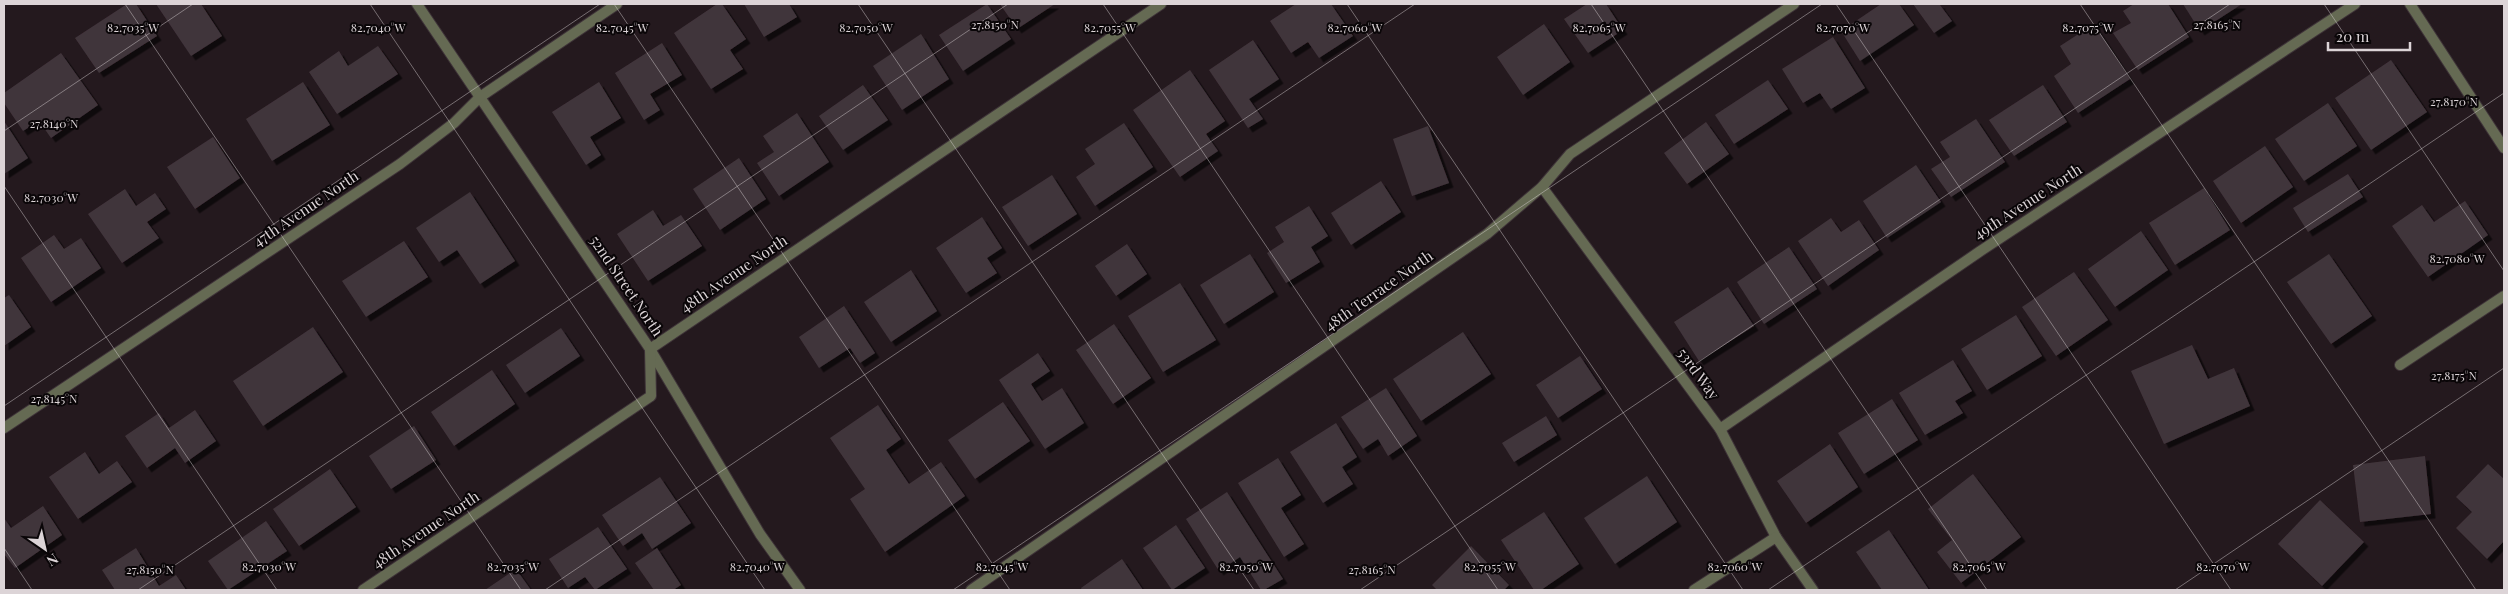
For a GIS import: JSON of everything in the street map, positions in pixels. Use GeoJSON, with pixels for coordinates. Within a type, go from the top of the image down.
{"type":"FeatureCollection","features":[{"type":"Feature","properties":{"kind":"street","name":"52nd Street North"},"geometry":{"type":"LineString","coordinates":[[418,4],[650,349],[760,534],[800,590]]}},
{"type":"Feature","properties":{"kind":"street","name":"47th Avenue North"},"geometry":{"type":"LineString","coordinates":[[4,428],[400,164],[454,122],[480,97],[617,4]]}},
{"type":"Feature","properties":{"kind":"street","name":"48th Avenue North"},"geometry":{"type":"LineString","coordinates":[[363,590],[651,396],[650,349],[1161,4]]}},
{"type":"Feature","properties":{"kind":"street","name":"48th Terrace North"},"geometry":{"type":"LineString","coordinates":[[971,590],[1487,234],[1542,187],[1570,154],[1794,4]]}},
{"type":"Feature","properties":{"kind":"street","name":"49th Avenue North"},"geometry":{"type":"LineString","coordinates":[[1720,429],[1979,252],[2355,4]]}},
{"type":"Feature","properties":{"kind":"street"},"geometry":{"type":"LineString","coordinates":[[2410,4],[2504,148]]}},
{"type":"Feature","properties":{"kind":"street","name":"53rd Way"},"geometry":{"type":"LineString","coordinates":[[1542,187],[1720,429],[1776,537],[1813,590]]}},
{"type":"Feature","properties":{"kind":"street"},"geometry":{"type":"LineString","coordinates":[[2400,365],[2504,296]]}},
{"type":"Feature","properties":{"kind":"street"},"geometry":{"type":"LineString","coordinates":[[1694,590],[1776,537]]}},
{"type":"Feature","properties":{"kind":"building"},"geometry":{"type":"Polygon","coordinates":[[[127,4],[136,4],[157,36],[99,73],[75,38],[127,4]]]}},
{"type":"Feature","properties":{"kind":"building"},"geometry":{"type":"Polygon","coordinates":[[[156,4],[201,4],[222,36],[191,56],[156,4]]]}},
{"type":"Feature","properties":{"kind":"building"},"geometry":{"type":"Polygon","coordinates":[[[717,4],[722,4],[746,39],[730,50],[743,69],[711,89],[674,33],[717,4]]]}},
{"type":"Feature","properties":{"kind":"building"},"geometry":{"type":"Polygon","coordinates":[[[744,4],[789,4],[797,17],[764,37],[744,4]]]}},
{"type":"Feature","properties":{"kind":"building"},"geometry":{"type":"Polygon","coordinates":[[[987,4],[1011,39],[963,71],[939,35],[987,4]]]}},
{"type":"Feature","properties":{"kind":"building"},"geometry":{"type":"Polygon","coordinates":[[[1000,4],[1055,4],[1017,29],[1000,4]]]}},
{"type":"Feature","properties":{"kind":"building"},"geometry":{"type":"Polygon","coordinates":[[[1296,4],[1331,4],[1353,36],[1319,58],[1308,42],[1291,53],[1270,21],[1296,4]]]}},
{"type":"Feature","properties":{"kind":"building"},"geometry":{"type":"Polygon","coordinates":[[[1587,4],[1606,4],[1623,30],[1588,53],[1564,19],[1587,4]]]}},
{"type":"Feature","properties":{"kind":"building"},"geometry":{"type":"Polygon","coordinates":[[[1881,4],[1899,4],[1914,25],[1860,61],[1841,31],[1881,4]]]}},
{"type":"Feature","properties":{"kind":"building"},"geometry":{"type":"Polygon","coordinates":[[[1913,4],[1942,4],[1940,5],[1952,21],[1934,33],[1913,4]]]}},
{"type":"Feature","properties":{"kind":"building"},"geometry":{"type":"Polygon","coordinates":[[[2134,4],[2168,4],[2189,37],[2138,70],[2113,33],[2131,23],[2123,11],[2134,4]]]}},
{"type":"Feature","properties":{"kind":"building"},"geometry":{"type":"Polygon","coordinates":[[[2183,4],[2242,4],[2200,31],[2183,4]]]}},
{"type":"Feature","properties":{"kind":"building"},"geometry":{"type":"Polygon","coordinates":[[[1544,24],[1570,62],[1523,95],[1497,57],[1544,24]]]}},
{"type":"Feature","properties":{"kind":"building"},"geometry":{"type":"Polygon","coordinates":[[[2094,24],[2130,79],[2078,113],[2054,76],[2071,64],[2060,46],[2094,24]]]}},
{"type":"Feature","properties":{"kind":"building"},"geometry":{"type":"Polygon","coordinates":[[[921,34],[949,79],[902,110],[873,66],[921,34]]]}},
{"type":"Feature","properties":{"kind":"building"},"geometry":{"type":"Polygon","coordinates":[[[1833,37],[1865,88],[1831,109],[1820,93],[1803,103],[1782,69],[1833,37]]]}},
{"type":"Feature","properties":{"kind":"building"},"geometry":{"type":"Polygon","coordinates":[[[1253,40],[1279,79],[1249,99],[1263,119],[1248,128],[1209,70],[1253,40]]]}},
{"type":"Feature","properties":{"kind":"building"},"geometry":{"type":"Polygon","coordinates":[[[662,43],[682,75],[650,94],[660,110],[644,120],[615,73],[662,43]]]}},
{"type":"Feature","properties":{"kind":"building"},"geometry":{"type":"Polygon","coordinates":[[[378,46],[398,74],[337,114],[309,72],[339,51],[348,66],[378,46]]]}},
{"type":"Feature","properties":{"kind":"building"},"geometry":{"type":"Polygon","coordinates":[[[61,53],[98,105],[51,138],[39,121],[23,131],[4,103],[4,93],[61,53]]]}},
{"type":"Feature","properties":{"kind":"building"},"geometry":{"type":"Polygon","coordinates":[[[2391,60],[2427,112],[2371,150],[2335,98],[2391,60]]]}},
{"type":"Feature","properties":{"kind":"building"},"geometry":{"type":"Polygon","coordinates":[[[1190,70],[1225,121],[1206,134],[1218,151],[1180,177],[1133,110],[1190,70]]]}},
{"type":"Feature","properties":{"kind":"building"},"geometry":{"type":"Polygon","coordinates":[[[1768,80],[1788,109],[1734,144],[1715,115],[1768,80]]]}},
{"type":"Feature","properties":{"kind":"building"},"geometry":{"type":"Polygon","coordinates":[[[303,82],[330,125],[272,161],[246,119],[303,82]]]}},
{"type":"Feature","properties":{"kind":"building"},"geometry":{"type":"Polygon","coordinates":[[[599,82],[621,118],[590,137],[601,155],[586,165],[552,112],[599,82]]]}},
{"type":"Feature","properties":{"kind":"building"},"geometry":{"type":"Polygon","coordinates":[[[863,85],[888,120],[843,150],[819,116],[863,85]]]}},
{"type":"Feature","properties":{"kind":"building"},"geometry":{"type":"Polygon","coordinates":[[[2043,85],[2067,122],[2014,156],[1989,120],[2043,85]]]}},
{"type":"Feature","properties":{"kind":"building"},"geometry":{"type":"Polygon","coordinates":[[[2328,103],[2357,146],[2304,181],[2275,139],[2328,103]]]}},
{"type":"Feature","properties":{"kind":"building"},"geometry":{"type":"Polygon","coordinates":[[[797,113],[829,162],[779,196],[757,163],[774,152],[763,136],[797,113]]]}},
{"type":"Feature","properties":{"kind":"building"},"geometry":{"type":"Polygon","coordinates":[[[1976,119],[2005,162],[1951,197],[1931,169],[1950,157],[1940,142],[1976,119]]]}},
{"type":"Feature","properties":{"kind":"building"},"geometry":{"type":"Polygon","coordinates":[[[4,121],[28,158],[4,174],[4,121]]]}},
{"type":"Feature","properties":{"kind":"building"},"geometry":{"type":"Polygon","coordinates":[[[1706,122],[1729,154],[1687,184],[1664,153],[1706,122]]]}},
{"type":"Feature","properties":{"kind":"building"},"geometry":{"type":"Polygon","coordinates":[[[1124,123],[1153,167],[1095,206],[1076,177],[1095,164],[1085,149],[1124,123]]]}},
{"type":"Feature","properties":{"kind":"building"},"geometry":{"type":"Polygon","coordinates":[[[1428,126],[1449,183],[1412,196],[1393,139],[1428,126]]]}},
{"type":"Feature","properties":{"kind":"building"},"geometry":{"type":"Polygon","coordinates":[[[213,137],[240,178],[195,209],[167,167],[213,137]]]}},
{"type":"Feature","properties":{"kind":"building"},"geometry":{"type":"Polygon","coordinates":[[[2265,146],[2293,187],[2241,223],[2213,181],[2265,146]]]}},
{"type":"Feature","properties":{"kind":"building"},"geometry":{"type":"Polygon","coordinates":[[[739,158],[766,199],[720,230],[693,189],[739,158]]]}},
{"type":"Feature","properties":{"kind":"building"},"geometry":{"type":"Polygon","coordinates":[[[1916,165],[1941,202],[1887,238],[1863,201],[1916,165]]]}},
{"type":"Feature","properties":{"kind":"building"},"geometry":{"type":"Polygon","coordinates":[[[2348,174],[2363,197],[2308,232],[2293,208],[2348,174]]]}},
{"type":"Feature","properties":{"kind":"building"},"geometry":{"type":"Polygon","coordinates":[[[1052,175],[1077,214],[1028,246],[1002,207],[1052,175]]]}},
{"type":"Feature","properties":{"kind":"building"},"geometry":{"type":"Polygon","coordinates":[[[1381,181],[1401,212],[1351,245],[1331,213],[1381,181]]]}},
{"type":"Feature","properties":{"kind":"building"},"geometry":{"type":"Polygon","coordinates":[[[2204,188],[2230,230],[2175,265],[2149,223],[2204,188]]]}},
{"type":"Feature","properties":{"kind":"building"},"geometry":{"type":"Polygon","coordinates":[[[125,189],[136,206],[155,193],[166,209],[147,222],[159,238],[122,263],[88,214],[125,189]]]}},
{"type":"Feature","properties":{"kind":"building"},"geometry":{"type":"Polygon","coordinates":[[[470,192],[515,261],[480,284],[457,250],[439,262],[416,228],[470,192]]]}},
{"type":"Feature","properties":{"kind":"building"},"geometry":{"type":"Polygon","coordinates":[[[2465,201],[2488,235],[2428,277],[2392,226],[2422,205],[2434,222],[2465,201]]]}},
{"type":"Feature","properties":{"kind":"building"},"geometry":{"type":"Polygon","coordinates":[[[1309,206],[1328,236],[1311,247],[1320,262],[1286,283],[1267,253],[1284,242],[1275,227],[1309,206]]]}},
{"type":"Feature","properties":{"kind":"building"},"geometry":{"type":"Polygon","coordinates":[[[653,210],[663,226],[681,215],[702,246],[648,281],[617,234],[653,210]]]}},
{"type":"Feature","properties":{"kind":"building"},"geometry":{"type":"Polygon","coordinates":[[[982,217],[1002,248],[987,258],[997,273],[966,293],[936,248],[982,217]]]}},
{"type":"Feature","properties":{"kind":"building"},"geometry":{"type":"Polygon","coordinates":[[[1831,218],[1841,232],[1859,220],[1879,250],[1828,286],[1798,241],[1831,218]]]}},
{"type":"Feature","properties":{"kind":"building"},"geometry":{"type":"Polygon","coordinates":[[[2141,231],[2168,270],[2115,307],[2088,269],[2141,231]]]}},
{"type":"Feature","properties":{"kind":"building"},"geometry":{"type":"Polygon","coordinates":[[[54,235],[64,249],[81,238],[101,268],[51,302],[21,258],[54,235]]]}},
{"type":"Feature","properties":{"kind":"building"},"geometry":{"type":"Polygon","coordinates":[[[404,241],[428,277],[366,317],[342,281],[404,241]]]}},
{"type":"Feature","properties":{"kind":"building"},"geometry":{"type":"Polygon","coordinates":[[[1127,244],[1147,274],[1116,296],[1095,266],[1127,244]]]}},
{"type":"Feature","properties":{"kind":"building"},"geometry":{"type":"Polygon","coordinates":[[[1789,247],[1817,289],[1764,324],[1737,282],[1789,247]]]}},
{"type":"Feature","properties":{"kind":"building"},"geometry":{"type":"Polygon","coordinates":[[[1250,254],[1274,292],[1224,324],[1200,285],[1250,254]]]}},
{"type":"Feature","properties":{"kind":"building"},"geometry":{"type":"Polygon","coordinates":[[[2329,254],[2372,316],[2331,344],[2287,282],[2329,254]]]}},
{"type":"Feature","properties":{"kind":"building"},"geometry":{"type":"Polygon","coordinates":[[[911,270],[937,311],[891,342],[864,302],[911,270]]]}},
{"type":"Feature","properties":{"kind":"building"},"geometry":{"type":"Polygon","coordinates":[[[2074,272],[2108,320],[2056,356],[2022,307],[2074,272]]]}},
{"type":"Feature","properties":{"kind":"building"},"geometry":{"type":"Polygon","coordinates":[[[1180,283],[1216,340],[1163,372],[1128,316],[1180,283]]]}},
{"type":"Feature","properties":{"kind":"building"},"geometry":{"type":"Polygon","coordinates":[[[1728,287],[1754,326],[1699,361],[1674,322],[1728,287]]]}},
{"type":"Feature","properties":{"kind":"building"},"geometry":{"type":"Polygon","coordinates":[[[9,295],[31,327],[4,346],[4,298],[9,295]]]}},
{"type":"Feature","properties":{"kind":"building"},"geometry":{"type":"Polygon","coordinates":[[[844,306],[875,353],[860,363],[850,348],[819,368],[799,337],[844,306]]]}},
{"type":"Feature","properties":{"kind":"building"},"geometry":{"type":"Polygon","coordinates":[[[2016,315],[2042,356],[1987,390],[1961,349],[2016,315]]]}},
{"type":"Feature","properties":{"kind":"building"},"geometry":{"type":"Polygon","coordinates":[[[1114,324],[1151,378],[1113,404],[1076,350],[1114,324]]]}},
{"type":"Feature","properties":{"kind":"building"},"geometry":{"type":"Polygon","coordinates":[[[313,327],[343,372],[263,426],[233,381],[313,327]]]}},
{"type":"Feature","properties":{"kind":"building"},"geometry":{"type":"Polygon","coordinates":[[[561,328],[580,356],[525,393],[506,365],[561,328]]]}},
{"type":"Feature","properties":{"kind":"building"},"geometry":{"type":"Polygon","coordinates":[[[1463,332],[1491,374],[1421,421],[1393,379],[1463,332]]]}},
{"type":"Feature","properties":{"kind":"building"},"geometry":{"type":"Polygon","coordinates":[[[2192,345],[2208,379],[2234,368],[2250,406],[2164,444],[2131,371],[2192,345]]]}},
{"type":"Feature","properties":{"kind":"building"},"geometry":{"type":"Polygon","coordinates":[[[1038,353],[1050,371],[1031,384],[1042,401],[1062,388],[1084,423],[1045,449],[999,380],[1038,353]]]}},
{"type":"Feature","properties":{"kind":"building"},"geometry":{"type":"Polygon","coordinates":[[[1580,356],[1602,389],[1558,418],[1536,385],[1580,356]]]}},
{"type":"Feature","properties":{"kind":"building"},"geometry":{"type":"Polygon","coordinates":[[[1953,360],[1972,391],[1955,401],[1963,413],[1925,435],[1899,393],[1953,360]]]}},
{"type":"Feature","properties":{"kind":"building"},"geometry":{"type":"Polygon","coordinates":[[[492,370],[515,404],[454,446],[431,412],[492,370]]]}},
{"type":"Feature","properties":{"kind":"building"},"geometry":{"type":"Polygon","coordinates":[[[1386,388],[1417,436],[1388,456],[1378,439],[1363,449],[1341,417],[1386,388]]]}},
{"type":"Feature","properties":{"kind":"building"},"geometry":{"type":"Polygon","coordinates":[[[1892,399],[1918,440],[1864,474],[1838,433],[1892,399]]]}},
{"type":"Feature","properties":{"kind":"building"},"geometry":{"type":"Polygon","coordinates":[[[1003,402],[1030,441],[975,479],[948,440],[1003,402]]]}},
{"type":"Feature","properties":{"kind":"building"},"geometry":{"type":"Polygon","coordinates":[[[878,405],[901,439],[886,450],[909,484],[941,462],[965,496],[885,552],[850,499],[865,489],[830,438],[878,405]]]}},
{"type":"Feature","properties":{"kind":"building"},"geometry":{"type":"Polygon","coordinates":[[[195,410],[216,441],[185,463],[175,448],[147,468],[125,436],[159,413],[169,428],[195,410]]]}},
{"type":"Feature","properties":{"kind":"building"},"geometry":{"type":"Polygon","coordinates":[[[1546,416],[1557,435],[1514,462],[1502,443],[1546,416]]]}},
{"type":"Feature","properties":{"kind":"building"},"geometry":{"type":"Polygon","coordinates":[[[1336,423],[1357,457],[1342,467],[1353,484],[1323,503],[1290,452],[1336,423]]]}},
{"type":"Feature","properties":{"kind":"building"},"geometry":{"type":"Polygon","coordinates":[[[414,426],[436,460],[391,489],[369,456],[414,426]]]}},
{"type":"Feature","properties":{"kind":"building"},"geometry":{"type":"Polygon","coordinates":[[[1830,444],[1858,487],[1806,523],[1777,481],[1830,444]]]}},
{"type":"Feature","properties":{"kind":"building"},"geometry":{"type":"Polygon","coordinates":[[[85,452],[99,474],[117,461],[132,482],[78,519],[49,477],[85,452]]]}},
{"type":"Feature","properties":{"kind":"building"},"geometry":{"type":"Polygon","coordinates":[[[2425,456],[2431,514],[2360,522],[2353,465],[2425,456]]]}},
{"type":"Feature","properties":{"kind":"building"},"geometry":{"type":"Polygon","coordinates":[[[1278,458],[1301,495],[1281,508],[1304,544],[1284,557],[1238,483],[1278,458]]]}},
{"type":"Feature","properties":{"kind":"building"},"geometry":{"type":"Polygon","coordinates":[[[2488,464],[2504,479],[2504,541],[2487,559],[2456,528],[2472,512],[2456,497],[2488,464]]]}},
{"type":"Feature","properties":{"kind":"building"},"geometry":{"type":"Polygon","coordinates":[[[330,469],[356,507],[299,546],[273,509],[330,469]]]}},
{"type":"Feature","properties":{"kind":"building"},"geometry":{"type":"Polygon","coordinates":[[[1973,474],[2021,537],[1961,583],[1937,552],[1952,540],[1928,509],[1973,474]]]}},
{"type":"Feature","properties":{"kind":"building"},"geometry":{"type":"Polygon","coordinates":[[[1647,476],[1677,522],[1615,564],[1584,518],[1647,476]]]}},
{"type":"Feature","properties":{"kind":"building"},"geometry":{"type":"Polygon","coordinates":[[[660,477],[691,523],[652,549],[642,533],[623,546],[602,515],[660,477]]]}},
{"type":"Feature","properties":{"kind":"building"},"geometry":{"type":"Polygon","coordinates":[[[1227,492],[1283,579],[1264,590],[1261,590],[1240,557],[1219,571],[1186,519],[1227,492]]]}},
{"type":"Feature","properties":{"kind":"building"},"geometry":{"type":"Polygon","coordinates":[[[2320,500],[2364,542],[2322,586],[2278,544],[2320,500]]]}},
{"type":"Feature","properties":{"kind":"building"},"geometry":{"type":"Polygon","coordinates":[[[43,506],[62,535],[15,568],[4,554],[4,518],[11,528],[43,506]]]}},
{"type":"Feature","properties":{"kind":"building"},"geometry":{"type":"Polygon","coordinates":[[[1544,512],[1579,564],[1541,590],[1534,590],[1501,540],[1544,512]]]}},
{"type":"Feature","properties":{"kind":"building"},"geometry":{"type":"Polygon","coordinates":[[[266,521],[287,551],[228,590],[208,561],[266,521]]]}},
{"type":"Feature","properties":{"kind":"building"},"geometry":{"type":"Polygon","coordinates":[[[1176,525],[1205,568],[1172,590],[1143,548],[1176,525]]]}},
{"type":"Feature","properties":{"kind":"building"},"geometry":{"type":"Polygon","coordinates":[[[598,527],[627,569],[595,590],[585,577],[568,588],[549,559],[598,527]]]}},
{"type":"Feature","properties":{"kind":"building"},"geometry":{"type":"Polygon","coordinates":[[[1889,530],[1929,590],[1882,590],[1856,552],[1889,530]]]}},
{"type":"Feature","properties":{"kind":"building"},"geometry":{"type":"Polygon","coordinates":[[[1471,546],[1509,585],[1504,590],[1437,590],[1432,585],[1471,546]]]}},
{"type":"Feature","properties":{"kind":"building"},"geometry":{"type":"Polygon","coordinates":[[[136,548],[159,586],[176,575],[186,590],[115,590],[102,570],[136,548]]]}},
{"type":"Feature","properties":{"kind":"building"},"geometry":{"type":"Polygon","coordinates":[[[657,548],[681,585],[673,590],[654,590],[635,563],[657,548]]]}},
{"type":"Feature","properties":{"kind":"building"},"geometry":{"type":"Polygon","coordinates":[[[1122,559],[1143,590],[1082,590],[1081,588],[1122,559]]]}},
{"type":"Feature","properties":{"kind":"building"},"geometry":{"type":"Polygon","coordinates":[[[516,569],[531,590],[485,590],[516,569]]]}}]}
